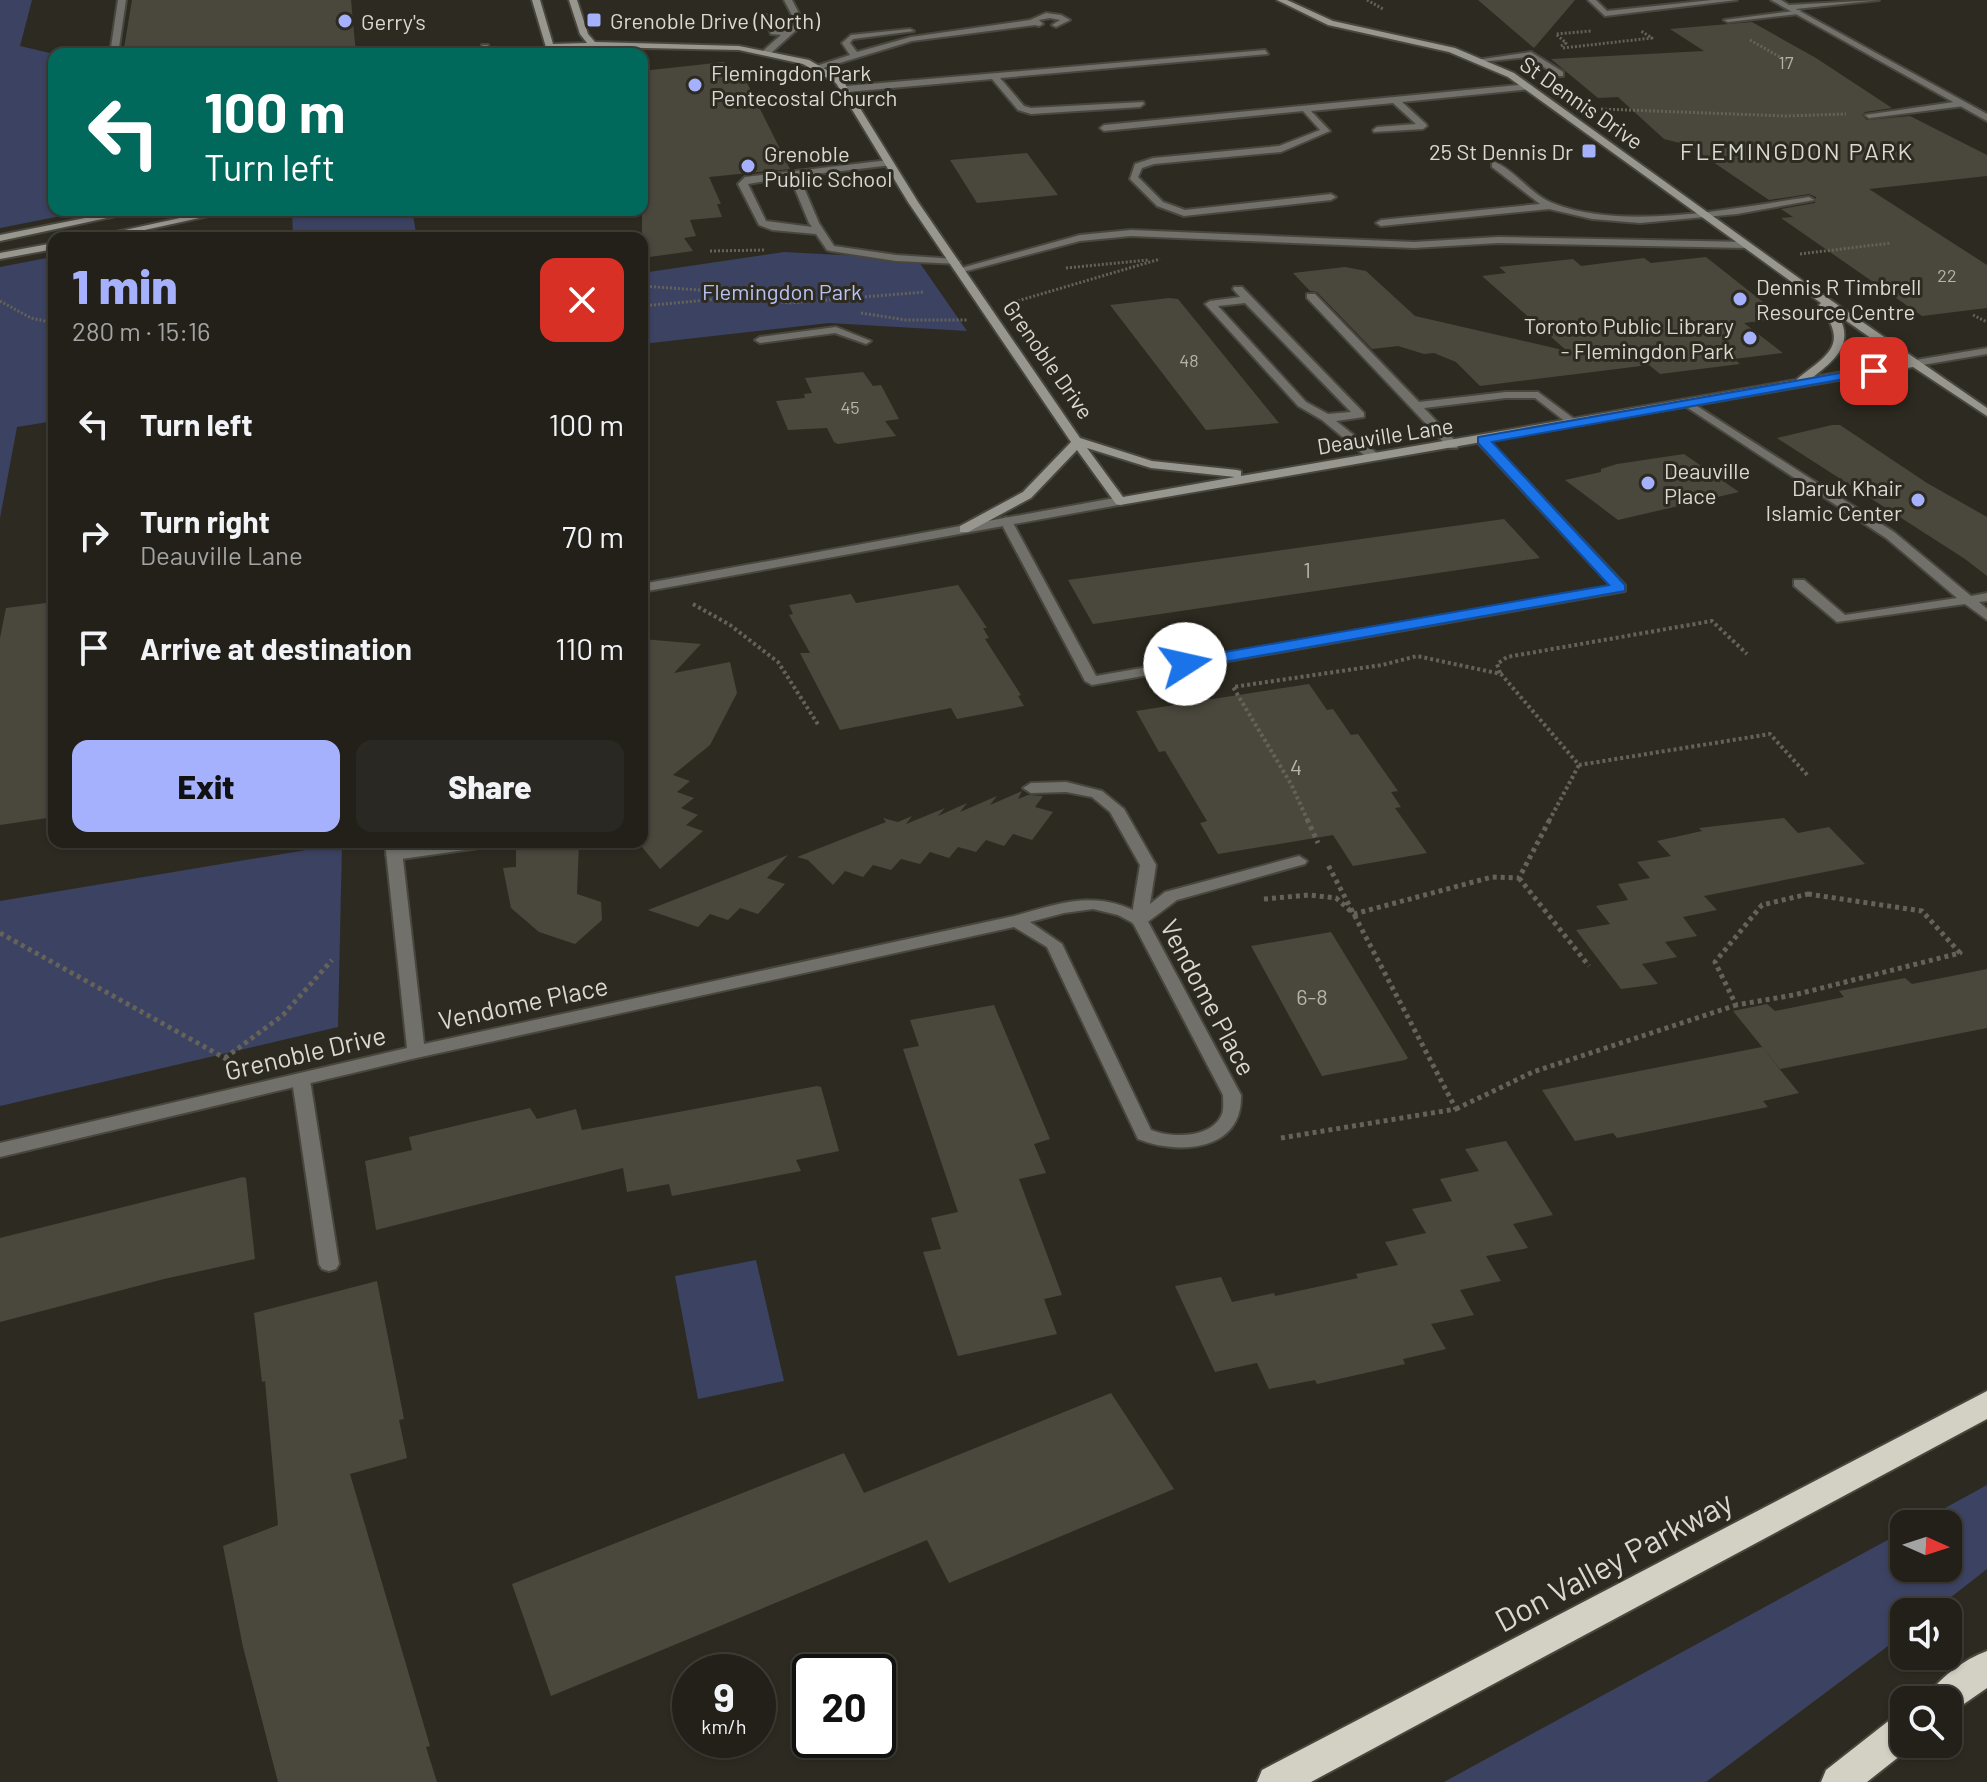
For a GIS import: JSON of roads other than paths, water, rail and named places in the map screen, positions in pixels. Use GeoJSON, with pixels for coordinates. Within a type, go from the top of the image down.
{"type":"FeatureCollection","features":[{"type":"Feature","properties":{"kind":"highway","name":"Don Valley Parkway"},"geometry":{"type":"LineString","coordinates":[[1275,1782],[1987,1404]]}},
{"type":"Feature","properties":{"kind":"highway"},"geometry":{"type":"LineString","coordinates":[[1962,1686],[1987,1667]]}},
{"type":"Feature","properties":{"kind":"highway"},"geometry":{"type":"LineString","coordinates":[[1839,1782],[1890,1742]]}},
{"type":"Feature","properties":{"kind":"street"},"geometry":{"type":"LineString","coordinates":[[115,48],[122,0]]}},
{"type":"Feature","properties":{"kind":"street"},"geometry":{"type":"LineString","coordinates":[[536,0],[551,48]]}},
{"type":"Feature","properties":{"kind":"street"},"geometry":{"type":"LineString","coordinates":[[573,0],[584,34],[595,48]]}},
{"type":"Feature","properties":{"kind":"street"},"geometry":{"type":"LineString","coordinates":[[767,52],[800,23],[788,0]]}},
{"type":"Feature","properties":{"kind":"street","name":"St Dennis Drive"},"geometry":{"type":"LineString","coordinates":[[1281,0],[1331,23],[1442,48],[1480,60],[1529,87],[1799,283],[1987,413]]}},
{"type":"Feature","properties":{"kind":"street"},"geometry":{"type":"LineString","coordinates":[[1592,0],[1605,14],[1733,0]]}},
{"type":"Feature","properties":{"kind":"street"},"geometry":{"type":"LineString","coordinates":[[1775,0],[1987,118]]}},
{"type":"Feature","properties":{"kind":"street"},"geometry":{"type":"LineString","coordinates":[[1788,7],[1875,0]]}},
{"type":"Feature","properties":{"kind":"street"},"geometry":{"type":"LineString","coordinates":[[1728,20],[1798,12]]}},
{"type":"Feature","properties":{"kind":"street"},"geometry":{"type":"LineString","coordinates":[[817,67],[911,39],[1037,23],[1036,18],[1046,16],[1066,20],[1056,25]]}},
{"type":"Feature","properties":{"kind":"street"},"geometry":{"type":"LineString","coordinates":[[767,17],[774,32],[789,34]]}},
{"type":"Feature","properties":{"kind":"street"},"geometry":{"type":"LineString","coordinates":[[854,54],[846,43],[851,37],[925,30]]}},
{"type":"Feature","properties":{"kind":"street","name":"Grenoble Drive"},"geometry":{"type":"LineString","coordinates":[[637,48],[719,46],[767,52],[817,67],[847,89],[889,163],[957,266],[1120,501]]}},
{"type":"Feature","properties":{"kind":"street"},"geometry":{"type":"LineString","coordinates":[[847,89],[1265,52]]}},
{"type":"Feature","properties":{"kind":"street"},"geometry":{"type":"LineString","coordinates":[[1480,60],[1531,54],[1560,74]]}},
{"type":"Feature","properties":{"kind":"street"},"geometry":{"type":"LineString","coordinates":[[994,76],[1021,108],[1031,111],[1140,104]]}},
{"type":"Feature","properties":{"kind":"street"},"geometry":{"type":"LineString","coordinates":[[1104,128],[1529,87]]}},
{"type":"Feature","properties":{"kind":"street"},"geometry":{"type":"LineString","coordinates":[[1377,130],[1423,126],[1395,100]]}},
{"type":"Feature","properties":{"kind":"street"},"geometry":{"type":"LineString","coordinates":[[1869,115],[1961,104]]}},
{"type":"Feature","properties":{"kind":"street"},"geometry":{"type":"LineString","coordinates":[[1305,109],[1326,131],[1281,149],[1153,161],[1138,166],[1133,177],[1160,204],[1184,213],[1331,197]]}},
{"type":"Feature","properties":{"kind":"street"},"geometry":{"type":"LineString","coordinates":[[819,231],[772,227],[762,223],[743,184],[745,180],[889,163]]}},
{"type":"Feature","properties":{"kind":"street"},"geometry":{"type":"LineString","coordinates":[[1495,165],[1549,206]]}},
{"type":"Feature","properties":{"kind":"street"},"geometry":{"type":"LineString","coordinates":[[793,174],[819,231],[831,248],[957,266],[1080,238],[1131,233],[1414,245],[1498,240],[1747,245]]}},
{"type":"Feature","properties":{"kind":"street"},"geometry":{"type":"LineString","coordinates":[[1381,223],[1549,206],[1631,220],[1809,200]]}},
{"type":"Feature","properties":{"kind":"street"},"geometry":{"type":"LineString","coordinates":[[0,238],[109,216]]}},
{"type":"Feature","properties":{"kind":"street"},"geometry":{"type":"LineString","coordinates":[[117,232],[183,216]]}},
{"type":"Feature","properties":{"kind":"street"},"geometry":{"type":"LineString","coordinates":[[0,256],[48,247]]}},
{"type":"Feature","properties":{"kind":"street"},"geometry":{"type":"LineString","coordinates":[[1796,386],[1836,352],[1842,335],[1828,309],[1799,283]]}},
{"type":"Feature","properties":{"kind":"street"},"geometry":{"type":"LineString","coordinates":[[1238,289],[1360,415],[1326,418]]}},
{"type":"Feature","properties":{"kind":"street"},"geometry":{"type":"LineString","coordinates":[[1311,296],[1453,445]]}},
{"type":"Feature","properties":{"kind":"street"},"geometry":{"type":"LineString","coordinates":[[1248,299],[1210,304],[1302,404],[1326,418],[1374,457]]}},
{"type":"Feature","properties":{"kind":"street"},"geometry":{"type":"LineString","coordinates":[[760,340],[836,330],[866,341]]}},
{"type":"Feature","properties":{"kind":"street","name":"Deauville Lane"},"geometry":{"type":"LineString","coordinates":[[1120,501],[1987,351]]}},
{"type":"Feature","properties":{"kind":"street"},"geometry":{"type":"LineString","coordinates":[[1415,406],[1506,395],[1538,395],[1575,424]]}},
{"type":"Feature","properties":{"kind":"street"},"geometry":{"type":"LineString","coordinates":[[1689,404],[1890,535],[1987,616]]}},
{"type":"Feature","properties":{"kind":"street"},"geometry":{"type":"LineString","coordinates":[[1006,521],[1092,681],[1620,588],[1482,440]]}},
{"type":"Feature","properties":{"kind":"street"},"geometry":{"type":"LineString","coordinates":[[964,529],[1027,495],[1078,441],[1151,464],[1259,476]]}},
{"type":"Feature","properties":{"kind":"street"},"geometry":{"type":"LineString","coordinates":[[648,587],[1120,501]]}},
{"type":"Feature","properties":{"kind":"street"},"geometry":{"type":"LineString","coordinates":[[1799,583],[1842,619],[1987,597]]}},
{"type":"Feature","properties":{"kind":"street"},"geometry":{"type":"LineString","coordinates":[[1031,788],[1066,787],[1097,794],[1116,809],[1148,865],[1139,920]]}},
{"type":"Feature","properties":{"kind":"street","name":"Grenoble Drive"},"geometry":{"type":"LineString","coordinates":[[0,1150],[416,1052],[394,849]]}},
{"type":"Feature","properties":{"kind":"street"},"geometry":{"type":"LineString","coordinates":[[1139,920],[1171,896],[1299,861]]}},
{"type":"Feature","properties":{"kind":"street","name":"Vendome Place"},"geometry":{"type":"LineString","coordinates":[[416,1052],[1016,921],[1087,902],[1123,909],[1139,920],[1232,1095],[1231,1114],[1221,1128],[1199,1138],[1159,1142],[1144,1134],[1054,944],[1016,921]]}},
{"type":"Feature","properties":{"kind":"street"},"geometry":{"type":"LineString","coordinates":[[301,1080],[329,1264]]}},
{"type":"Feature","properties":{"kind":"place","name":"Grenoble Drive (North)"},"geometry":{"type":"Point","coordinates":[594,20]}},
{"type":"Feature","properties":{"kind":"place","name":"Gerry's"},"geometry":{"type":"Point","coordinates":[345,21]}},
{"type":"Feature","properties":{"kind":"place","name":"Flemingdon Park Pentecostal Church"},"geometry":{"type":"Point","coordinates":[695,85]}},
{"type":"Feature","properties":{"kind":"place","name":"25 St Dennis Dr"},"geometry":{"type":"Point","coordinates":[1589,151]}},
{"type":"Feature","properties":{"kind":"place","name":"Grenoble Public School"},"geometry":{"type":"Point","coordinates":[748,166]}},
{"type":"Feature","properties":{"kind":"place","name":"Dennis R Timbrell Resource Centre"},"geometry":{"type":"Point","coordinates":[1740,299]}},
{"type":"Feature","properties":{"kind":"place","name":"Toronto Public Library - Flemingdon Park"},"geometry":{"type":"Point","coordinates":[1750,338]}},
{"type":"Feature","properties":{"kind":"place","name":"Deauville Place"},"geometry":{"type":"Point","coordinates":[1648,483]}},
{"type":"Feature","properties":{"kind":"place","name":"Daruk Khair Islamic Center"},"geometry":{"type":"Point","coordinates":[1918,500]}},
{"type":"Feature","properties":{"kind":"district","name":"FLEMINGDON PARK"},"geometry":{"type":"Point","coordinates":[1797,150]}},
{"type":"Feature","properties":{"kind":"park label","name":"Flemingdon Park"},"geometry":{"type":"Point","coordinates":[782,291]}}]}
